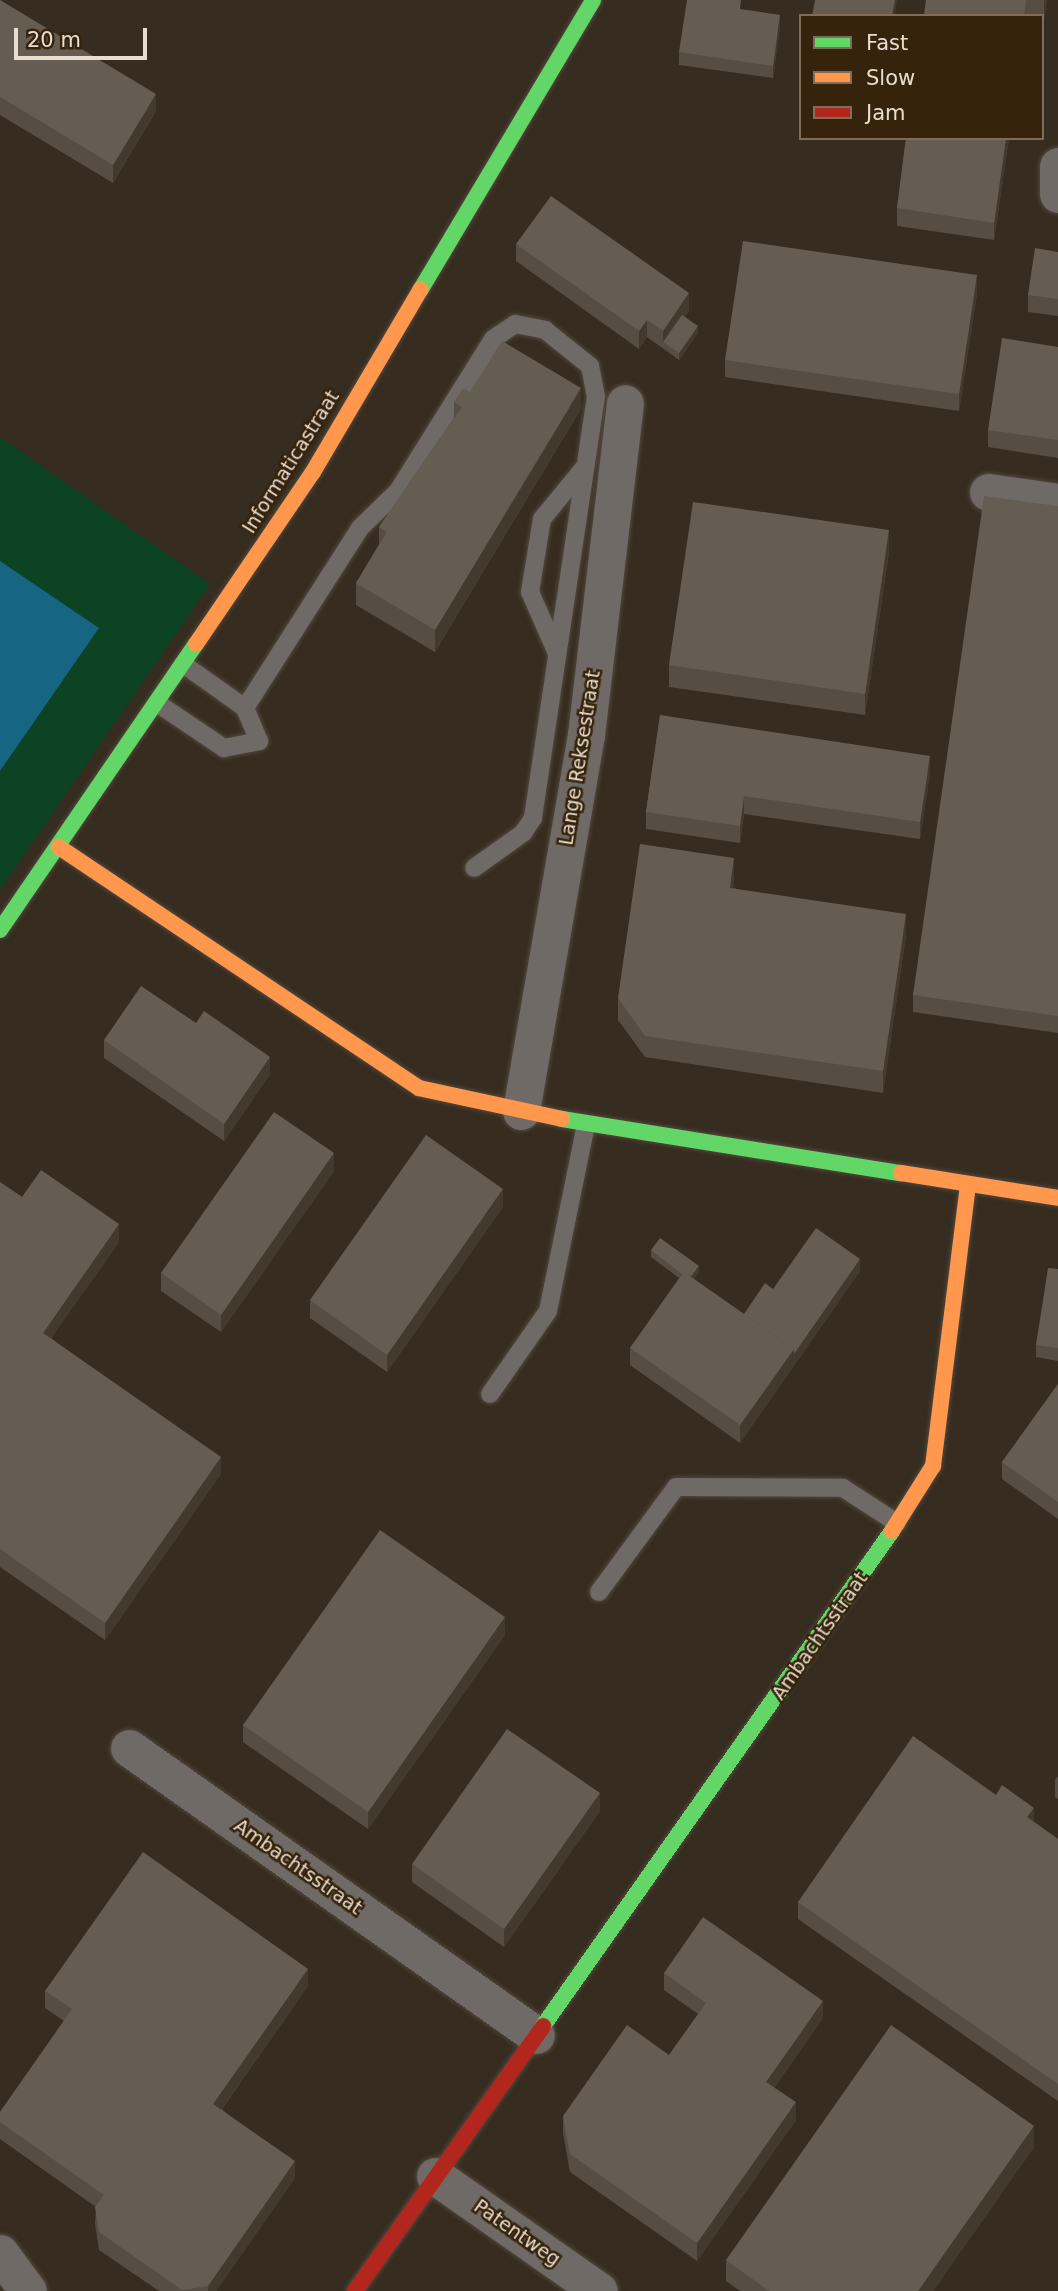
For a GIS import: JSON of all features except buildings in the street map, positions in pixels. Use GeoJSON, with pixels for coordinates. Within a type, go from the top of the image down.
{"type":"FeatureCollection","features":[{"type":"Feature","properties":{"kind":"street","name":"Informaticastraat"},"geometry":{"type":"LineString","coordinates":[[0,930],[313,472],[593,0]]}},
{"type":"Feature","properties":{"kind":"street"},"geometry":{"type":"LineString","coordinates":[[1058,166],[1058,194]]}},
{"type":"Feature","properties":{"kind":"street","name":"Lange Reksestraat"},"geometry":{"type":"LineString","coordinates":[[521,1111],[586,734],[625,403]]}},
{"type":"Feature","properties":{"kind":"street"},"geometry":{"type":"LineString","coordinates":[[988,492],[1058,502]]}},
{"type":"Feature","properties":{"kind":"street"},"geometry":{"type":"LineString","coordinates":[[59,847],[419,1088],[586,1124],[1058,1198]]}},
{"type":"Feature","properties":{"kind":"street","name":"Ambachtsstraat"},"geometry":{"type":"LineString","coordinates":[[355,2291],[897,1523],[933,1466],[968,1184]]}},
{"type":"Feature","properties":{"kind":"street","name":"Ambachtsstraat"},"geometry":{"type":"LineString","coordinates":[[129,1748],[536,2035]]}},
{"type":"Feature","properties":{"kind":"street","name":"Patentweg"},"geometry":{"type":"LineString","coordinates":[[435,2176],[599,2291]]}},
{"type":"Feature","properties":{"kind":"street"},"geometry":{"type":"LineString","coordinates":[[0,2253],[28,2291]]}},
{"type":"Feature","properties":{"kind":"lane"},"geometry":{"type":"LineString","coordinates":[[245,708],[359,528],[398,491],[504,330],[528,323],[590,366],[596,396],[533,818],[523,833],[474,868]]}},
{"type":"Feature","properties":{"kind":"lane"},"geometry":{"type":"LineString","coordinates":[[556,651],[530,592],[542,519],[585,467]]}},
{"type":"Feature","properties":{"kind":"lane"},"geometry":{"type":"LineString","coordinates":[[157,703],[224,748],[260,741],[245,708],[183,664]]}},
{"type":"Feature","properties":{"kind":"lane"},"geometry":{"type":"LineString","coordinates":[[490,1394],[548,1311],[586,1124]]}},
{"type":"Feature","properties":{"kind":"lane"},"geometry":{"type":"LineString","coordinates":[[599,1592],[676,1487],[843,1488],[897,1523]]}},
{"type":"Feature","properties":{"kind":"green space"},"geometry":{"type":"Polygon","coordinates":[[[0,437],[210,584],[0,890],[0,771],[99,628],[0,561],[0,437]]]}},
{"type":"Feature","properties":{"kind":"water"},"geometry":{"type":"Polygon","coordinates":[[[0,561],[99,628],[0,771],[0,561]]]}},
{"type":"Feature","properties":{"kind":"traffic: fast"},"geometry":{"type":"LineString","coordinates":[[421,289],[593,0]]}},
{"type":"Feature","properties":{"kind":"traffic: fast"},"geometry":{"type":"LineString","coordinates":[[0,930],[196,644]]}},
{"type":"Feature","properties":{"kind":"traffic: fast"},"geometry":{"type":"LineString","coordinates":[[562,1119],[901,1173]]}},
{"type":"Feature","properties":{"kind":"traffic: fast"},"geometry":{"type":"LineString","coordinates":[[543,2026],[892,1531]]}},
{"type":"Feature","properties":{"kind":"traffic: slow"},"geometry":{"type":"LineString","coordinates":[[196,644],[313,472],[421,289]]}},
{"type":"Feature","properties":{"kind":"traffic: slow"},"geometry":{"type":"LineString","coordinates":[[59,847],[419,1088],[562,1119]]}},
{"type":"Feature","properties":{"kind":"traffic: slow"},"geometry":{"type":"LineString","coordinates":[[901,1173],[1058,1198]]}},
{"type":"Feature","properties":{"kind":"traffic: slow"},"geometry":{"type":"LineString","coordinates":[[892,1531],[933,1466],[968,1184]]}},
{"type":"Feature","properties":{"kind":"traffic: jam"},"geometry":{"type":"LineString","coordinates":[[355,2291],[543,2026]]}}]}
